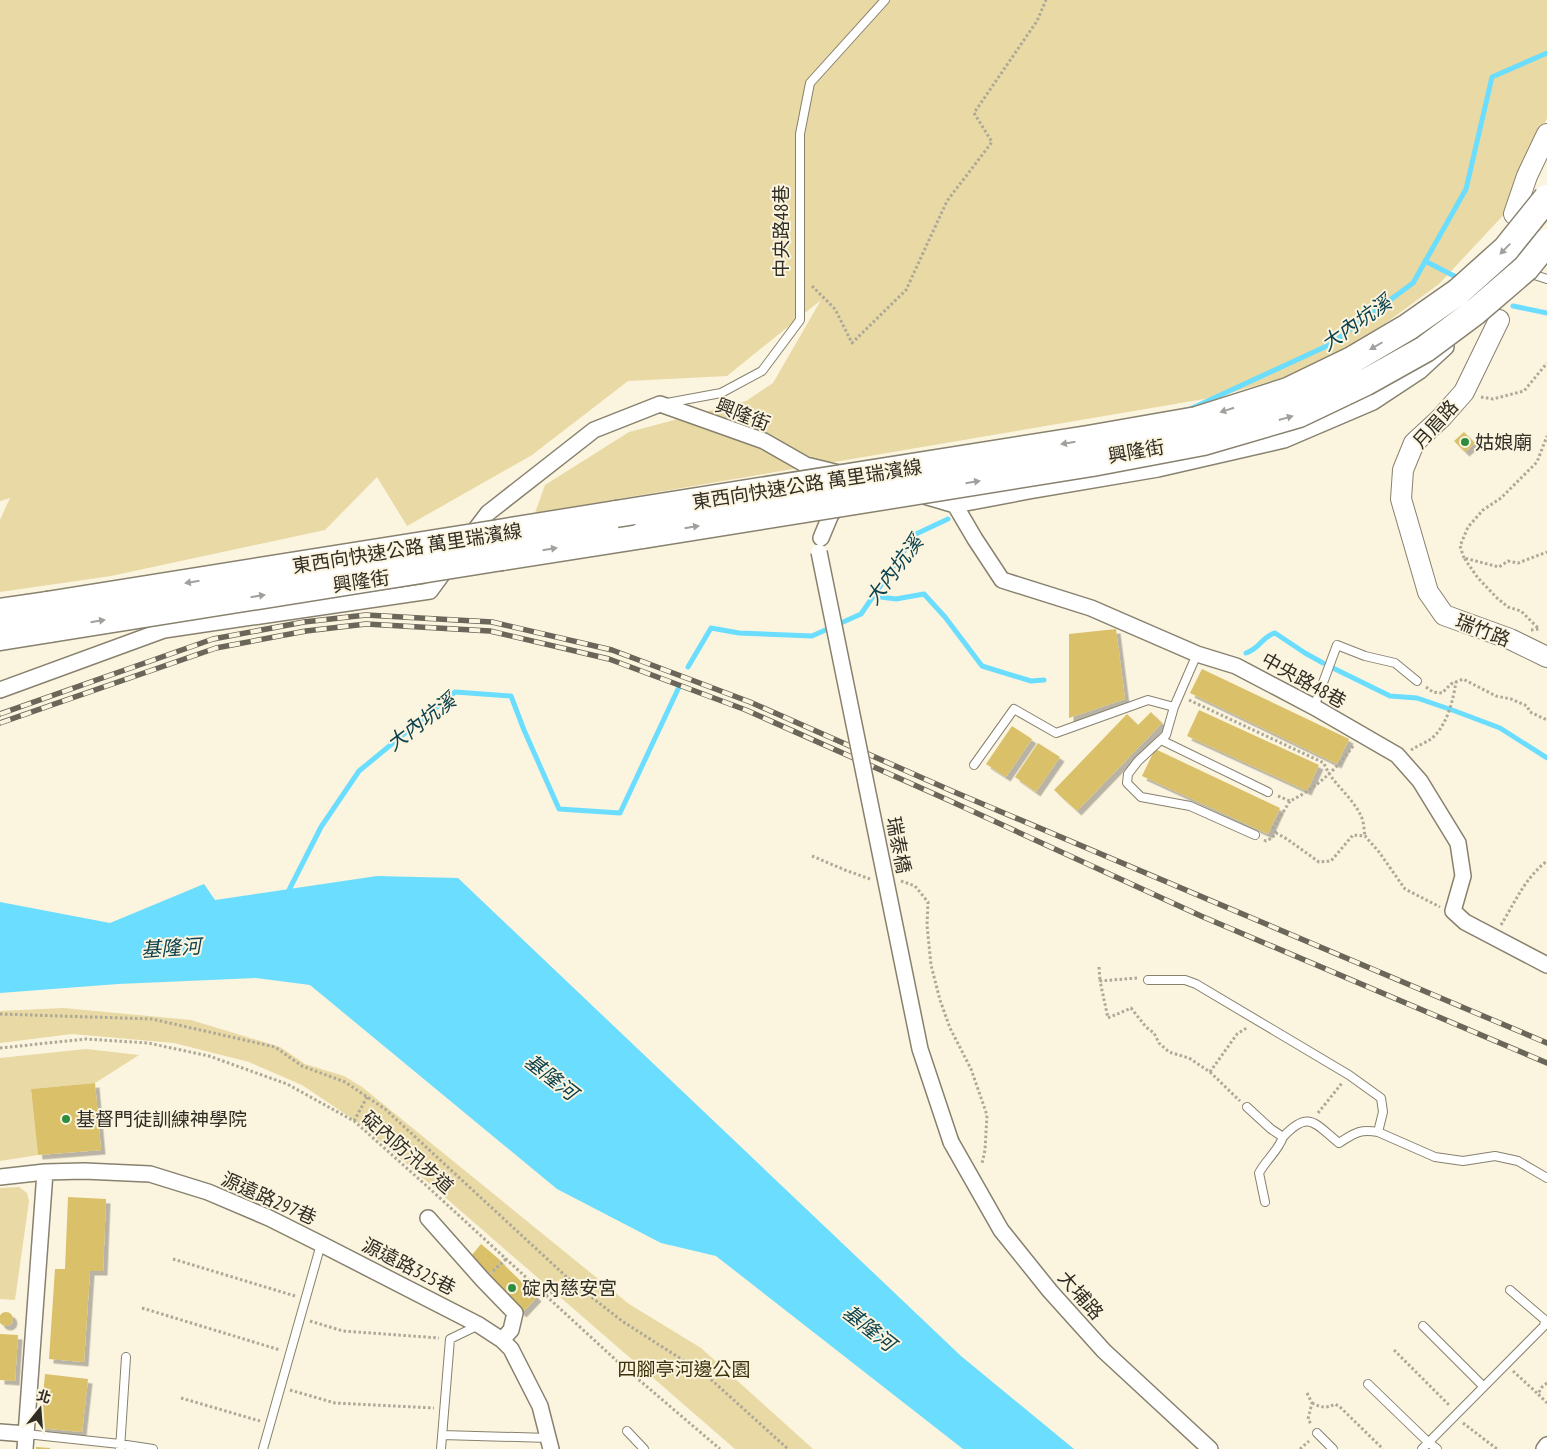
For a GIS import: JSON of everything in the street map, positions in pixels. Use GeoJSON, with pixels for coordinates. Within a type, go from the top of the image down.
{"type":"FeatureCollection","features":[{"type":"Feature","properties":{"kind":"highway","name":"東西向快速公路 萬里瑞濱線"},"geometry":{"type":"LineString","coordinates":[[500,545],[616,514],[1078,441],[1197,420],[1288,391],[1352,360],[1408,327],[1458,292],[1506,249],[1547,198]]}},
{"type":"Feature","properties":{"kind":"highway","name":"東西向快速公路 萬里瑞濱線"},"geometry":{"type":"LineString","coordinates":[[0,637],[48,617],[500,545],[643,535],[1092,463],[1203,442],[1299,414],[1366,382],[1425,349],[1476,311],[1526,268],[1547,242]]}},
{"type":"Feature","properties":{"kind":"highway","name":"東西向快速公路 萬里瑞濱線"},"geometry":{"type":"LineString","coordinates":[[0,612],[48,617]]}},
{"type":"Feature","properties":{"kind":"street"},"geometry":{"type":"LineString","coordinates":[[1514,214],[1527,176],[1547,134]]}},
{"type":"Feature","properties":{"kind":"street","name":"興隆街"},"geometry":{"type":"LineString","coordinates":[[0,690],[164,630],[430,591],[488,512],[594,430],[660,404],[764,441],[806,465],[884,483],[955,506],[1029,490],[1158,469],[1284,440],[1373,402],[1420,371],[1500,300]]}},
{"type":"Feature","properties":{"kind":"street","name":"月眉路"},"geometry":{"type":"LineString","coordinates":[[1428,592],[1401,499],[1403,470],[1414,443],[1441,418],[1464,392],[1499,320]]}},
{"type":"Feature","properties":{"kind":"street"},"geometry":{"type":"LineString","coordinates":[[806,465],[820,545]]}},
{"type":"Feature","properties":{"kind":"street"},"geometry":{"type":"LineString","coordinates":[[820,545],[831,514],[853,493],[884,483]]}},
{"type":"Feature","properties":{"kind":"street","name":"中央路48巷"},"geometry":{"type":"LineString","coordinates":[[955,506],[1002,580],[1091,608],[1197,654],[1236,666],[1314,707],[1397,755],[1420,781],[1458,842],[1463,876],[1453,911]]}},
{"type":"Feature","properties":{"kind":"street","name":"瑞泰橋"},"geometry":{"type":"LineString","coordinates":[[820,545],[920,1049],[951,1142]]}},
{"type":"Feature","properties":{"kind":"street","name":"瑞竹路"},"geometry":{"type":"LineString","coordinates":[[1428,592],[1444,615],[1510,639],[1547,657]]}},
{"type":"Feature","properties":{"kind":"street"},"geometry":{"type":"LineString","coordinates":[[1453,911],[1465,922],[1547,965]]}},
{"type":"Feature","properties":{"kind":"street","name":"大埔路"},"geometry":{"type":"LineString","coordinates":[[951,1142],[1001,1230],[1056,1298],[1104,1351],[1210,1449]]}},
{"type":"Feature","properties":{"kind":"street","name":"源遠路297巷"},"geometry":{"type":"LineString","coordinates":[[0,1177],[45,1172],[84,1171],[150,1174],[208,1192],[270,1218],[321,1244]]}},
{"type":"Feature","properties":{"kind":"street"},"geometry":{"type":"LineString","coordinates":[[0,1432],[25,1442],[45,1172]]}},
{"type":"Feature","properties":{"kind":"street"},"geometry":{"type":"LineString","coordinates":[[428,1218],[515,1313],[511,1330],[502,1340]]}},
{"type":"Feature","properties":{"kind":"street","name":"源遠路325巷"},"geometry":{"type":"LineString","coordinates":[[321,1244],[478,1325],[502,1340],[511,1349],[530,1382],[540,1406],[550,1444]]}},
{"type":"Feature","properties":{"kind":"street"},"geometry":{"type":"LineString","coordinates":[[1544,1449],[1547,1445]]}},
{"type":"Feature","properties":{"kind":"lane","name":"中央路48巷"},"geometry":{"type":"LineString","coordinates":[[660,404],[722,393],[762,371],[800,320],[800,134],[810,83],[885,0]]}},
{"type":"Feature","properties":{"kind":"lane"},"geometry":{"type":"LineString","coordinates":[[1502,284],[1516,270],[1547,278]]}},
{"type":"Feature","properties":{"kind":"lane"},"geometry":{"type":"LineString","coordinates":[[1314,707],[1338,645],[1365,656],[1395,663],[1417,681]]}},
{"type":"Feature","properties":{"kind":"lane"},"geometry":{"type":"LineString","coordinates":[[1197,654],[1174,707],[1166,735],[1138,760],[1128,774],[1127,784],[1141,797],[1190,806],[1255,835]]}},
{"type":"Feature","properties":{"kind":"lane"},"geometry":{"type":"LineString","coordinates":[[974,765],[1014,709],[1056,734],[1148,700],[1174,707]]}},
{"type":"Feature","properties":{"kind":"lane"},"geometry":{"type":"LineString","coordinates":[[1160,740],[1268,792]]}},
{"type":"Feature","properties":{"kind":"lane"},"geometry":{"type":"LineString","coordinates":[[1148,980],[1185,980],[1196,984],[1349,1075],[1381,1098],[1383,1112],[1378,1132]]}},
{"type":"Feature","properties":{"kind":"lane"},"geometry":{"type":"LineString","coordinates":[[1247,1107],[1271,1129],[1284,1137]]}},
{"type":"Feature","properties":{"kind":"lane"},"geometry":{"type":"LineString","coordinates":[[1265,1202],[1259,1173],[1280,1146],[1284,1137],[1294,1126],[1304,1121],[1312,1121],[1339,1143],[1355,1132],[1364,1130],[1378,1132],[1435,1157],[1463,1162],[1495,1156],[1518,1161],[1547,1178]]}},
{"type":"Feature","properties":{"kind":"lane","name":"源遠路297巷"},"geometry":{"type":"LineString","coordinates":[[263,1449],[321,1244]]}},
{"type":"Feature","properties":{"kind":"lane"},"geometry":{"type":"LineString","coordinates":[[1422,1449],[1544,1326],[1545,1320],[1510,1290]]}},
{"type":"Feature","properties":{"kind":"lane"},"geometry":{"type":"LineString","coordinates":[[441,1449],[450,1339],[478,1325]]}},
{"type":"Feature","properties":{"kind":"lane"},"geometry":{"type":"LineString","coordinates":[[1424,1326],[1483,1386]]}},
{"type":"Feature","properties":{"kind":"lane"},"geometry":{"type":"LineString","coordinates":[[120,1446],[126,1357]]}},
{"type":"Feature","properties":{"kind":"lane"},"geometry":{"type":"LineString","coordinates":[[1368,1384],[1437,1449]]}},
{"type":"Feature","properties":{"kind":"lane"},"geometry":{"type":"LineString","coordinates":[[627,1431],[644,1449]]}},
{"type":"Feature","properties":{"kind":"lane"},"geometry":{"type":"LineString","coordinates":[[1317,1433],[1333,1449]]}},
{"type":"Feature","properties":{"kind":"lane","name":"源遠路325巷"},"geometry":{"type":"LineString","coordinates":[[442,1435],[550,1444]]}},
{"type":"Feature","properties":{"kind":"lane"},"geometry":{"type":"LineString","coordinates":[[25,1442],[153,1449]]}},
{"type":"Feature","properties":{"kind":"path"},"geometry":{"type":"LineString","coordinates":[[801,275],[835,309],[852,343],[906,290],[946,200],[992,142],[974,113],[1037,21],[1046,0]]}},
{"type":"Feature","properties":{"kind":"path"},"geometry":{"type":"LineString","coordinates":[[1464,392],[1493,399],[1524,391],[1547,363]]}},
{"type":"Feature","properties":{"kind":"path"},"geometry":{"type":"LineString","coordinates":[[1510,639],[1516,631],[1539,629],[1521,611],[1508,606],[1497,598],[1478,578],[1464,558],[1460,546],[1468,527],[1483,510],[1500,498],[1537,462],[1547,436]]}},
{"type":"Feature","properties":{"kind":"path"},"geometry":{"type":"LineString","coordinates":[[1464,558],[1499,567],[1508,561],[1518,563],[1547,552]]}},
{"type":"Feature","properties":{"kind":"path"},"geometry":{"type":"LineString","coordinates":[[1417,681],[1433,692],[1442,693],[1463,679],[1496,696],[1511,699],[1527,706],[1530,712],[1547,720]]}},
{"type":"Feature","properties":{"kind":"path"},"geometry":{"type":"LineString","coordinates":[[1403,761],[1409,752],[1431,739],[1446,718],[1456,682]]}},
{"type":"Feature","properties":{"kind":"path"},"geometry":{"type":"LineString","coordinates":[[1178,697],[1197,702],[1324,763],[1329,773],[1361,817],[1365,836],[1379,852],[1405,889],[1440,907],[1453,911]]}},
{"type":"Feature","properties":{"kind":"path"},"geometry":{"type":"LineString","coordinates":[[1361,735],[1344,759],[1329,773],[1306,794],[1290,801],[1273,828],[1276,833],[1287,838],[1319,862],[1331,861],[1354,835],[1365,836]]}},
{"type":"Feature","properties":{"kind":"path"},"geometry":{"type":"LineString","coordinates":[[1268,792],[1290,801]]}},
{"type":"Feature","properties":{"kind":"path"},"geometry":{"type":"LineString","coordinates":[[1255,835],[1266,841],[1276,833]]}},
{"type":"Feature","properties":{"kind":"path"},"geometry":{"type":"LineString","coordinates":[[812,856],[866,878],[874,879]]}},
{"type":"Feature","properties":{"kind":"path"},"geometry":{"type":"LineString","coordinates":[[1493,937],[1526,882],[1547,861]]}},
{"type":"Feature","properties":{"kind":"path"},"geometry":{"type":"LineString","coordinates":[[899,880],[915,886],[928,902],[927,925],[932,965],[940,1000],[950,1028],[971,1069],[987,1115],[985,1150],[976,1187]]}},
{"type":"Feature","properties":{"kind":"path"},"geometry":{"type":"LineString","coordinates":[[1099,968],[1108,1018],[1131,1008],[1146,1027],[1154,1033],[1159,1043],[1169,1052],[1189,1058],[1210,1072],[1247,1107]]}},
{"type":"Feature","properties":{"kind":"path"},"geometry":{"type":"LineString","coordinates":[[1100,982],[1138,978],[1148,980]]}},
{"type":"Feature","properties":{"kind":"path"},"geometry":{"type":"LineString","coordinates":[[0,1014],[152,1019],[275,1048],[302,1066],[345,1082],[384,1109],[571,1281],[622,1321],[706,1375],[788,1449]]}},
{"type":"Feature","properties":{"kind":"path"},"geometry":{"type":"LineString","coordinates":[[1210,1072],[1237,1034],[1257,1020]]}},
{"type":"Feature","properties":{"kind":"path","name":"碇內防汛步道"},"geometry":{"type":"LineString","coordinates":[[0,1048],[86,1038],[148,1043],[209,1056],[287,1084],[354,1121],[618,1362],[720,1449]]}},
{"type":"Feature","properties":{"kind":"path"},"geometry":{"type":"LineString","coordinates":[[1312,1121],[1349,1075]]}},
{"type":"Feature","properties":{"kind":"path"},"geometry":{"type":"LineString","coordinates":[[354,1121],[367,1097]]}},
{"type":"Feature","properties":{"kind":"path"},"geometry":{"type":"LineString","coordinates":[[173,1259],[305,1300]]}},
{"type":"Feature","properties":{"kind":"path"},"geometry":{"type":"LineString","coordinates":[[546,1296],[571,1281]]}},
{"type":"Feature","properties":{"kind":"path"},"geometry":{"type":"LineString","coordinates":[[142,1308],[290,1353]]}},
{"type":"Feature","properties":{"kind":"path"},"geometry":{"type":"LineString","coordinates":[[300,1318],[343,1331],[450,1339]]}},
{"type":"Feature","properties":{"kind":"path"},"geometry":{"type":"LineString","coordinates":[[1394,1350],[1456,1415],[1497,1449]]}},
{"type":"Feature","properties":{"kind":"path"},"geometry":{"type":"LineString","coordinates":[[1506,1364],[1547,1403]]}},
{"type":"Feature","properties":{"kind":"path"},"geometry":{"type":"LineString","coordinates":[[1538,1394],[1547,1383]]}},
{"type":"Feature","properties":{"kind":"path"},"geometry":{"type":"LineString","coordinates":[[280,1387],[335,1403],[444,1408]]}},
{"type":"Feature","properties":{"kind":"path"},"geometry":{"type":"LineString","coordinates":[[1307,1393],[1312,1403],[1321,1407],[1330,1407],[1335,1404],[1340,1407],[1383,1449]]}},
{"type":"Feature","properties":{"kind":"path"},"geometry":{"type":"LineString","coordinates":[[181,1398],[270,1424]]}},
{"type":"Feature","properties":{"kind":"path"},"geometry":{"type":"LineString","coordinates":[[1312,1403],[1308,1419],[1317,1433]]}},
{"type":"Feature","properties":{"kind":"green space"},"geometry":{"type":"Polygon","coordinates":[[[0,0],[1547,0],[1547,118],[1510,208],[1439,284],[1364,339],[1311,370],[1216,397],[535,513],[545,485],[629,432],[746,401],[773,383],[821,300],[727,376],[628,381],[532,455],[407,526],[377,477],[325,530],[111,576],[0,592],[0,520],[10,498],[0,501],[0,0]]]}},
{"type":"Feature","properties":{"kind":"green space","name":"四腳亭河邊公園"},"geometry":{"type":"Polygon","coordinates":[[[63,1008],[191,1020],[280,1047],[305,1064],[344,1076],[362,1087],[629,1304],[701,1348],[813,1449],[735,1449],[363,1126],[302,1085],[249,1062],[174,1043],[72,1034],[0,1043],[0,1011],[63,1008]]]}},
{"type":"Feature","properties":{"kind":"green space"},"geometry":{"type":"Polygon","coordinates":[[[86,1049],[139,1055],[95,1083],[31,1089],[38,1155],[0,1161],[0,1058],[86,1049]]]}},
{"type":"Feature","properties":{"kind":"green space"},"geometry":{"type":"Polygon","coordinates":[[[19,1187],[27,1193],[29,1201],[15,1300],[0,1299],[0,1188],[19,1187]]]}},
{"type":"Feature","properties":{"kind":"water","name":"基隆河"},"geometry":{"type":"Polygon","coordinates":[[[377,876],[458,878],[961,1356],[1074,1449],[963,1449],[716,1256],[661,1243],[557,1189],[310,985],[256,978],[118,984],[0,993],[0,902],[110,923],[204,884],[215,900],[377,876]]]}},
{"type":"Feature","properties":{"kind":"building","name":"姑娘廟"},"geometry":{"type":"Polygon","coordinates":[[[1464,432],[1475,443],[1465,452],[1454,441],[1464,432]]]}},
{"type":"Feature","properties":{"kind":"building"},"geometry":{"type":"Polygon","coordinates":[[[1116,629],[1125,699],[1069,718],[1069,634],[1116,629]]]}},
{"type":"Feature","properties":{"kind":"building"},"geometry":{"type":"Polygon","coordinates":[[[1202,669],[1349,739],[1337,764],[1190,693],[1202,669]]]}},
{"type":"Feature","properties":{"kind":"building"},"geometry":{"type":"Polygon","coordinates":[[[1199,710],[1319,765],[1307,791],[1187,736],[1199,710]]]}},
{"type":"Feature","properties":{"kind":"building"},"geometry":{"type":"Polygon","coordinates":[[[1151,712],[1162,723],[1077,811],[1054,790],[1127,714],[1138,725],[1151,712]]]}},
{"type":"Feature","properties":{"kind":"building"},"geometry":{"type":"Polygon","coordinates":[[[1012,726],[1032,739],[1006,777],[986,764],[1012,726]]]}},
{"type":"Feature","properties":{"kind":"building"},"geometry":{"type":"Polygon","coordinates":[[[1038,743],[1060,757],[1036,792],[1015,777],[1038,743]]]}},
{"type":"Feature","properties":{"kind":"building"},"geometry":{"type":"Polygon","coordinates":[[[1155,749],[1280,808],[1268,834],[1142,776],[1155,749]]]}},
{"type":"Feature","properties":{"kind":"building","name":"基督門徒訓練神學院"},"geometry":{"type":"Polygon","coordinates":[[[95,1083],[101,1150],[38,1155],[31,1089],[95,1083]]]}},
{"type":"Feature","properties":{"kind":"building"},"geometry":{"type":"Polygon","coordinates":[[[68,1197],[106,1199],[103,1271],[90,1271],[84,1362],[49,1359],[55,1269],[65,1269],[68,1197]]]}},
{"type":"Feature","properties":{"kind":"building"},"geometry":{"type":"Polygon","coordinates":[[[481,1244],[501,1261],[486,1278],[467,1261],[481,1244]]]}},
{"type":"Feature","properties":{"kind":"building","name":"碇內慈安宮"},"geometry":{"type":"Polygon","coordinates":[[[502,1263],[537,1297],[522,1313],[487,1279],[502,1263]]]}},
{"type":"Feature","properties":{"kind":"building"},"geometry":{"type":"Polygon","coordinates":[[[6,1312],[11,1314],[13,1319],[11,1324],[6,1326],[1,1324],[-1,1319],[1,1314],[6,1312]]]}},
{"type":"Feature","properties":{"kind":"building"},"geometry":{"type":"Polygon","coordinates":[[[0,1334],[18,1335],[15,1381],[0,1380],[0,1334]]]}},
{"type":"Feature","properties":{"kind":"building"},"geometry":{"type":"Polygon","coordinates":[[[45,1374],[88,1379],[82,1432],[40,1428],[45,1374]]]}},
{"type":"Feature","properties":{"kind":"building"},"geometry":{"type":"Polygon","coordinates":[[[36,1447],[50,1448],[50,1449],[36,1449],[36,1447]]]}},
{"type":"Feature","properties":{"kind":"waterway","name":"大內坑溪"},"geometry":{"type":"LineString","coordinates":[[1188,410],[1329,345],[1413,283],[1466,189],[1492,77],[1547,53]]}},
{"type":"Feature","properties":{"kind":"waterway"},"geometry":{"type":"LineString","coordinates":[[1425,261],[1462,280]]}},
{"type":"Feature","properties":{"kind":"waterway"},"geometry":{"type":"LineString","coordinates":[[1513,306],[1547,313]]}},
{"type":"Feature","properties":{"kind":"waterway","name":"大內坑溪"},"geometry":{"type":"LineString","coordinates":[[688,667],[711,628],[739,633],[812,636],[861,614],[916,534],[948,519]]}},
{"type":"Feature","properties":{"kind":"waterway"},"geometry":{"type":"LineString","coordinates":[[873,596],[896,599],[924,594],[945,617],[982,666],[1031,681],[1044,680]]}},
{"type":"Feature","properties":{"kind":"waterway"},"geometry":{"type":"LineString","coordinates":[[1246,653],[1275,633],[1323,663]]}},
{"type":"Feature","properties":{"kind":"waterway"},"geometry":{"type":"LineString","coordinates":[[1333,668],[1390,696],[1417,698],[1500,728],[1547,758]]}},
{"type":"Feature","properties":{"kind":"waterway","name":"大內坑溪"},"geometry":{"type":"LineString","coordinates":[[287,894],[321,827],[359,771],[455,692],[511,696],[559,809],[620,813],[679,687]]}},
{"type":"Feature","properties":{"kind":"railway"},"geometry":{"type":"LineString","coordinates":[[0,714],[213,639],[304,622],[366,615],[492,622],[612,650],[750,702],[952,791],[1547,1043]]}},
{"type":"Feature","properties":{"kind":"railway"},"geometry":{"type":"LineString","coordinates":[[0,723],[216,648],[306,631],[366,624],[490,631],[609,659],[746,710],[1201,916],[1547,1063]]}},
{"type":"Feature","properties":{"kind":"place","name":"姑娘廟"},"geometry":{"type":"Point","coordinates":[1465,442]}},
{"type":"Feature","properties":{"kind":"place","name":"基督門徒訓練神學院"},"geometry":{"type":"Point","coordinates":[66,1119]}},
{"type":"Feature","properties":{"kind":"place","name":"碇內慈安宮"},"geometry":{"type":"Point","coordinates":[512,1288]}}]}
